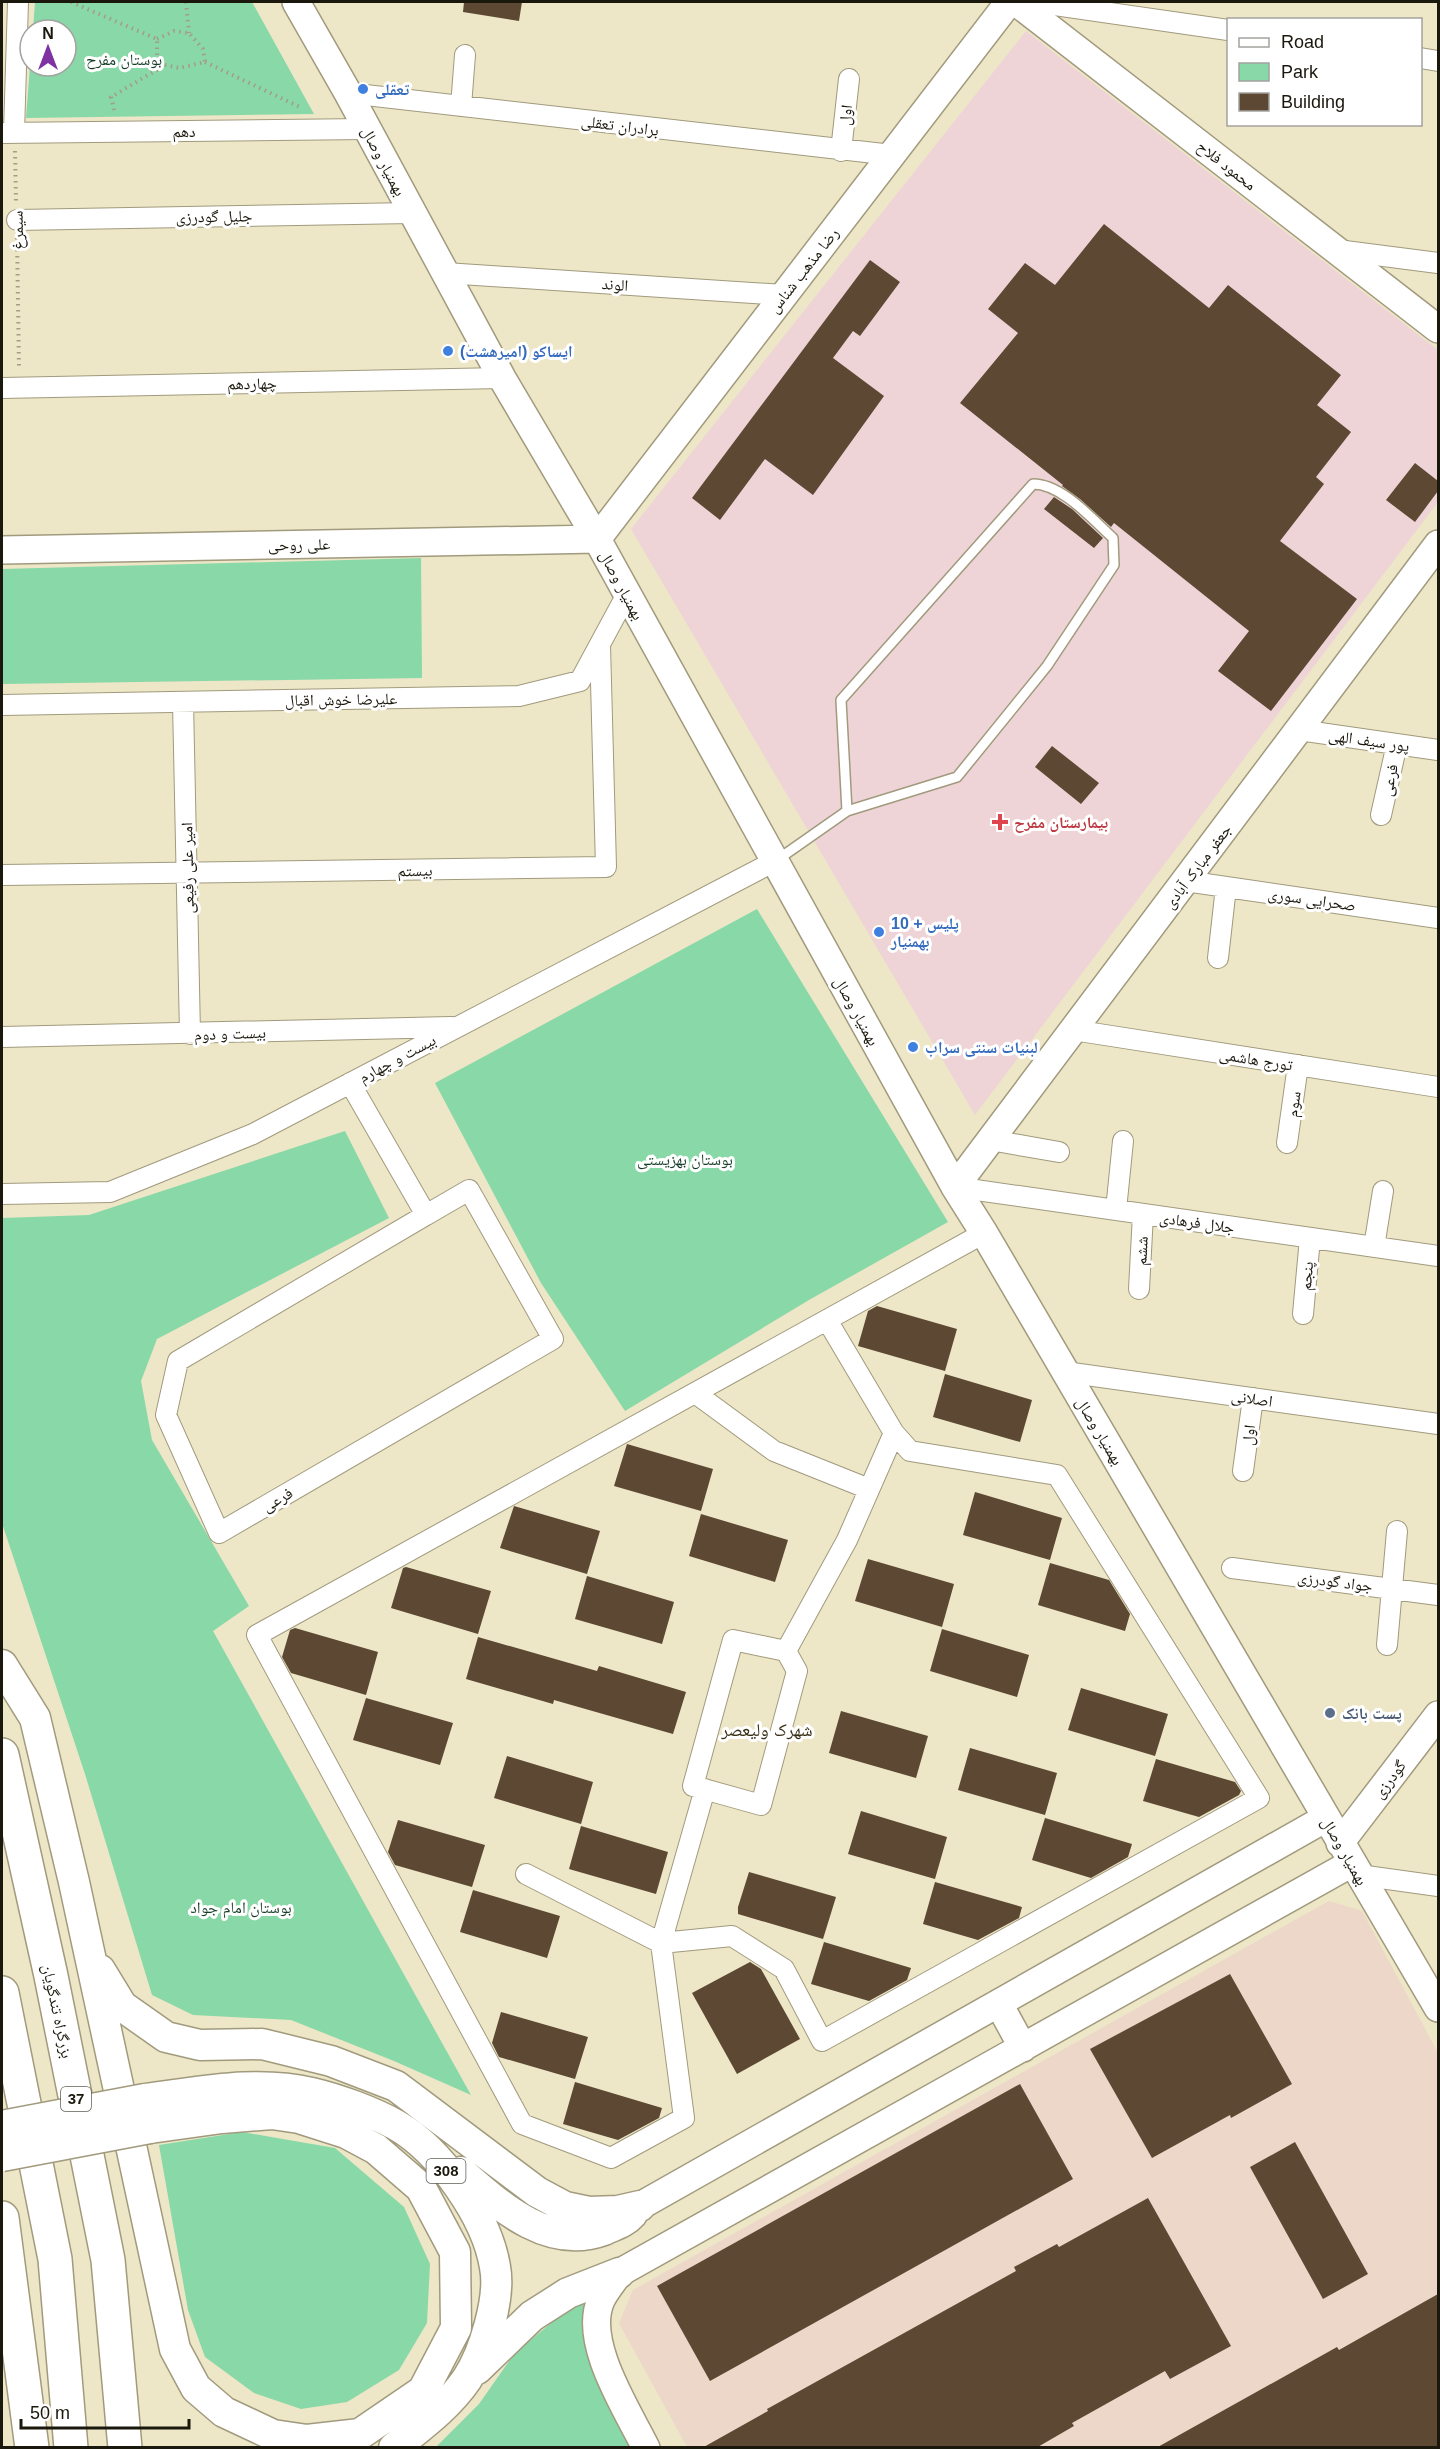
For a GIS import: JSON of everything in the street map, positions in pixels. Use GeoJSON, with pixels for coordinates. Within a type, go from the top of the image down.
{"type":"FeatureCollection","features":[{"type":"Feature","properties":{"kind":"highway","name":"بزرگراه تندگویان"},"geometry":{"type":"LineString","coordinates":[[2,1755],[51,1976],[108,2260],[125,2448]]}},
{"type":"Feature","properties":{"kind":"highway"},"geometry":{"type":"LineString","coordinates":[[2,1994],[55,2259],[71,2448]]}},
{"type":"Feature","properties":{"kind":"highway"},"geometry":{"type":"LineString","coordinates":[[2,2218],[32,2445]]}},
{"type":"Feature","properties":{"kind":"highway"},"geometry":{"type":"LineString","coordinates":[[2,2361],[19,2393],[32,2445]]}},
{"type":"Feature","properties":{"kind":"main road","name":"308"},"geometry":{"type":"LineString","coordinates":[[2,1665],[35,1718],[89,1953],[174,2349],[196,2388],[224,2412],[273,2435],[307,2440],[360,2434],[423,2391],[456,2328],[455,2252],[422,2188],[376,2149],[346,2133],[299,2118],[272,2114],[148,2114],[2,2126]]}},
{"type":"Feature","properties":{"kind":"main road"},"geometry":{"type":"LineString","coordinates":[[89,1953],[122,2006],[166,2037],[200,2045],[262,2044],[331,2061],[396,2086],[537,2192],[565,2207],[589,2212],[618,2211],[640,2206]]}},
{"type":"Feature","properties":{"kind":"main road","name":"308"},"geometry":{"type":"LineString","coordinates":[[2,2156],[148,2114],[224,2089],[269,2086],[312,2093],[345,2103],[397,2125],[421,2144],[450,2177],[479,2217],[496,2267],[494,2302],[482,2348],[467,2379],[436,2415],[394,2448]]}},
{"type":"Feature","properties":{"kind":"main road"},"geometry":{"type":"LineString","coordinates":[[421,2144],[525,2222],[559,2235],[595,2233],[626,2221],[640,2206]]}},
{"type":"Feature","properties":{"kind":"main road"},"geometry":{"type":"LineString","coordinates":[[459,2388],[504,2341],[532,2316],[568,2293],[619,2273]]}},
{"type":"Feature","properties":{"kind":"street"},"geometry":{"type":"LineString","coordinates":[[8,132],[18,2]]}},
{"type":"Feature","properties":{"kind":"street","name":"بهمنیار وصال"},"geometry":{"type":"LineString","coordinates":[[296,2],[348,93],[502,378],[597,539],[955,1187],[1438,2008]]}},
{"type":"Feature","properties":{"kind":"street","name":"رضا مذهب شناس"},"geometry":{"type":"LineString","coordinates":[[597,539],[1009,2]]}},
{"type":"Feature","properties":{"kind":"street","name":"محمود فلاح"},"geometry":{"type":"LineString","coordinates":[[1016,2],[1438,329]]}},
{"type":"Feature","properties":{"kind":"street"},"geometry":{"type":"LineString","coordinates":[[1034,2],[1227,30]]}},
{"type":"Feature","properties":{"kind":"street"},"geometry":{"type":"LineString","coordinates":[[461,106],[465,55]]}},
{"type":"Feature","properties":{"kind":"street"},"geometry":{"type":"LineString","coordinates":[[1422,58],[1438,61]]}},
{"type":"Feature","properties":{"kind":"street","name":"اول"},"geometry":{"type":"LineString","coordinates":[[841,151],[849,79]]}},
{"type":"Feature","properties":{"kind":"street","name":"برادران تعقلی"},"geometry":{"type":"LineString","coordinates":[[348,93],[841,151],[892,155]]}},
{"type":"Feature","properties":{"kind":"street","name":"دهم"},"geometry":{"type":"LineString","coordinates":[[8,132],[367,129]]}},
{"type":"Feature","properties":{"kind":"street","name":"جلیل گودرزی"},"geometry":{"type":"LineString","coordinates":[[16,220],[412,213]]}},
{"type":"Feature","properties":{"kind":"street"},"geometry":{"type":"LineString","coordinates":[[1337,250],[1438,263]]}},
{"type":"Feature","properties":{"kind":"street","name":"الوند"},"geometry":{"type":"LineString","coordinates":[[445,273],[784,295]]}},
{"type":"Feature","properties":{"kind":"street","name":"چهاردهم"},"geometry":{"type":"LineString","coordinates":[[11,387],[502,378]]}},
{"type":"Feature","properties":{"kind":"street","name":"علی روحی"},"geometry":{"type":"LineString","coordinates":[[2,550],[597,539]]}},
{"type":"Feature","properties":{"kind":"street","name":"جعفر مبارک آبادی"},"geometry":{"type":"LineString","coordinates":[[955,1187],[1299,730],[1429,570],[1438,544]]}},
{"type":"Feature","properties":{"kind":"street","name":"علیرضا خوش اقبال"},"geometry":{"type":"LineString","coordinates":[[2,705],[519,696],[580,681],[627,594]]}},
{"type":"Feature","properties":{"kind":"street","name":"بیستم"},"geometry":{"type":"LineString","coordinates":[[2,875],[606,867],[600,645]]}},
{"type":"Feature","properties":{"kind":"street","name":"امیر علی رفیعی"},"geometry":{"type":"LineString","coordinates":[[183,702],[190,1034]]}},
{"type":"Feature","properties":{"kind":"street","name":"پور سیف الهی"},"geometry":{"type":"LineString","coordinates":[[1299,730],[1438,750]]}},
{"type":"Feature","properties":{"kind":"street","name":"فرعی"},"geometry":{"type":"LineString","coordinates":[[1381,815],[1397,744]]}},
{"type":"Feature","properties":{"kind":"street","name":"بیست و چهارم"},"geometry":{"type":"LineString","coordinates":[[2,1194],[110,1192],[253,1134],[775,861]]}},
{"type":"Feature","properties":{"kind":"street","name":"صحرایی سوری"},"geometry":{"type":"LineString","coordinates":[[1185,881],[1438,918]]}},
{"type":"Feature","properties":{"kind":"street"},"geometry":{"type":"LineString","coordinates":[[1218,958],[1226,887]]}},
{"type":"Feature","properties":{"kind":"street","name":"بیست و دوم"},"geometry":{"type":"LineString","coordinates":[[2,1037],[458,1026]]}},
{"type":"Feature","properties":{"kind":"street","name":"تورج هاشمی"},"geometry":{"type":"LineString","coordinates":[[1073,1030],[1438,1087]]}},
{"type":"Feature","properties":{"kind":"street","name":"سوم"},"geometry":{"type":"LineString","coordinates":[[1287,1143],[1298,1065]]}},
{"type":"Feature","properties":{"kind":"street"},"geometry":{"type":"LineString","coordinates":[[350,1083],[426,1215]]}},
{"type":"Feature","properties":{"kind":"street"},"geometry":{"type":"LineString","coordinates":[[990,1140],[1059,1152]]}},
{"type":"Feature","properties":{"kind":"street"},"geometry":{"type":"LineString","coordinates":[[1116,1210],[1123,1141]]}},
{"type":"Feature","properties":{"kind":"street","name":"جلال فرهادی"},"geometry":{"type":"LineString","coordinates":[[955,1187],[1438,1256]]}},
{"type":"Feature","properties":{"kind":"street","name":"فرعی"},"geometry":{"type":"LineString","coordinates":[[469,1190],[553,1339],[219,1533],[166,1415],[178,1361],[426,1215],[469,1190]]}},
{"type":"Feature","properties":{"kind":"street"},"geometry":{"type":"LineString","coordinates":[[1374,1247],[1383,1191]]}},
{"type":"Feature","properties":{"kind":"street","name":"ششم"},"geometry":{"type":"LineString","coordinates":[[1139,1288],[1143,1214]]}},
{"type":"Feature","properties":{"kind":"street"},"geometry":{"type":"LineString","coordinates":[[705,1789],[660,1943],[684,2118],[611,2158],[522,2124],[257,1635],[984,1233]]}},
{"type":"Feature","properties":{"kind":"street","name":"پنجم"},"geometry":{"type":"LineString","coordinates":[[1303,1314],[1310,1238]]}},
{"type":"Feature","properties":{"kind":"street"},"geometry":{"type":"LineString","coordinates":[[526,1874],[660,1943],[732,1936],[784,1969],[822,2042],[1259,1798],[1057,1474],[910,1451],[894,1433],[827,1320]]}},
{"type":"Feature","properties":{"kind":"street","name":"اصلانی"},"geometry":{"type":"LineString","coordinates":[[1065,1372],[1438,1424]]}},
{"type":"Feature","properties":{"kind":"street"},"geometry":{"type":"LineString","coordinates":[[695,1393],[774,1451],[869,1489]]}},
{"type":"Feature","properties":{"kind":"street","name":"اول"},"geometry":{"type":"LineString","coordinates":[[1244,1471],[1253,1398]]}},
{"type":"Feature","properties":{"kind":"street"},"geometry":{"type":"LineString","coordinates":[[786,1651],[846,1539],[894,1433]]}},
{"type":"Feature","properties":{"kind":"street"},"geometry":{"type":"LineString","coordinates":[[1387,1645],[1390,1588],[1397,1531]]}},
{"type":"Feature","properties":{"kind":"street","name":"جواد گودرزی"},"geometry":{"type":"LineString","coordinates":[[1232,1568],[1438,1594]]}},
{"type":"Feature","properties":{"kind":"street"},"geometry":{"type":"LineString","coordinates":[[733,1640],[786,1651],[797,1671],[761,1805],[693,1786],[733,1640]]}},
{"type":"Feature","properties":{"kind":"street","name":"گودرزی"},"geometry":{"type":"LineString","coordinates":[[1350,1860],[1438,1715]]}},
{"type":"Feature","properties":{"kind":"street"},"geometry":{"type":"LineString","coordinates":[[640,2206],[1326,1818]]}},
{"type":"Feature","properties":{"kind":"street"},"geometry":{"type":"LineString","coordinates":[[646,2448],[603,2359],[598,2331],[600,2301],[619,2273],[1023,2048],[1350,1860],[1438,1886]]}},
{"type":"Feature","properties":{"kind":"street"},"geometry":{"type":"LineString","coordinates":[[999,2004],[1023,2048]]}},
{"type":"Feature","properties":{"kind":"lane"},"geometry":{"type":"LineString","coordinates":[[775,861],[847,810],[957,777],[1047,666],[1114,565],[1113,538],[1076,504],[1045,484],[1033,484],[841,700],[847,810]]}},
{"type":"Feature","properties":{"kind":"path"},"geometry":{"type":"LineString","coordinates":[[70,2],[156,39],[174,31],[189,33]]}},
{"type":"Feature","properties":{"kind":"path"},"geometry":{"type":"LineString","coordinates":[[186,2],[189,33],[204,49],[205,62]]}},
{"type":"Feature","properties":{"kind":"path"},"geometry":{"type":"LineString","coordinates":[[156,39],[156,58],[165,65],[179,68],[205,62],[304,109]]}},
{"type":"Feature","properties":{"kind":"path"},"geometry":{"type":"LineString","coordinates":[[116,117],[111,97],[165,65]]}},
{"type":"Feature","properties":{"kind":"path","name":"سیمرغ"},"geometry":{"type":"LineString","coordinates":[[8,132],[16,220],[11,387]]}},
{"type":"Feature","properties":{"kind":"shaded area","name":"بیمارستان مفرح"},"geometry":{"type":"Polygon","coordinates":[[[1026,31],[1438,350],[1438,502],[975,1115],[631,529],[1026,31]]]}},
{"type":"Feature","properties":{"kind":"shaded area"},"geometry":{"type":"Polygon","coordinates":[[[1329,1901],[1362,1911],[1438,2053],[1438,2447],[687,2447],[619,2323],[633,2290],[1329,1901]]]}},
{"type":"Feature","properties":{"kind":"green space","name":"بوستان مفرح"},"geometry":{"type":"Polygon","coordinates":[[[35,2],[252,2],[314,114],[26,118],[29,78],[78,78],[78,18],[34,18],[35,2]]]}},
{"type":"Feature","properties":{"kind":"green space"},"geometry":{"type":"Polygon","coordinates":[[[421,558],[422,678],[2,684],[2,569],[421,558]]]}},
{"type":"Feature","properties":{"kind":"green space","name":"بوستان بهزیستی"},"geometry":{"type":"Polygon","coordinates":[[[757,909],[948,1222],[809,1300],[625,1411],[541,1283],[435,1083],[757,909]]]}},
{"type":"Feature","properties":{"kind":"green space","name":"بوستان امام جواد"},"geometry":{"type":"Polygon","coordinates":[[[345,1131],[389,1218],[157,1339],[141,1381],[152,1440],[249,1606],[213,1631],[471,2095],[291,2020],[193,2015],[152,1995],[85,1774],[2,1523],[2,1218],[89,1215],[345,1131]]]}},
{"type":"Feature","properties":{"kind":"green space"},"geometry":{"type":"Polygon","coordinates":[[[242,2132],[335,2148],[404,2207],[430,2264],[427,2323],[399,2370],[347,2402],[301,2409],[254,2393],[205,2357],[188,2310],[159,2145],[242,2132]]]}},
{"type":"Feature","properties":{"kind":"green space"},"geometry":{"type":"Polygon","coordinates":[[[591,2299],[584,2330],[587,2352],[606,2394],[636,2447],[435,2448],[479,2404],[514,2354],[563,2313],[591,2299]]]}},
{"type":"Feature","properties":{"kind":"building"},"geometry":{"type":"Polygon","coordinates":[[[464,2],[522,2],[519,21],[463,12],[464,2]]]}},
{"type":"Feature","properties":{"kind":"building"},"geometry":{"type":"Polygon","coordinates":[[[1104,224],[1209,308],[1228,285],[1341,375],[1317,405],[1351,432],[1316,477],[1324,484],[1280,541],[1357,599],[1271,711],[1218,671],[1249,631],[1114,523],[1111,527],[1063,485],[960,403],[1018,333],[988,309],[1025,263],[1055,285],[1104,224]]]}},
{"type":"Feature","properties":{"kind":"building"},"geometry":{"type":"Polygon","coordinates":[[[870,260],[900,282],[860,336],[853,331],[833,358],[884,396],[813,495],[765,459],[720,520],[692,498],[870,260]]]}},
{"type":"Feature","properties":{"kind":"building"},"geometry":{"type":"Polygon","coordinates":[[[1415,463],[1438,481],[1438,491],[1415,522],[1386,500],[1415,463]]]}},
{"type":"Feature","properties":{"kind":"building"},"geometry":{"type":"Polygon","coordinates":[[[1054,497],[1072,509],[1103,538],[1094,548],[1044,509],[1054,497]]]}},
{"type":"Feature","properties":{"kind":"building"},"geometry":{"type":"Polygon","coordinates":[[[1052,746],[1099,783],[1081,804],[1035,767],[1052,746]]]}},
{"type":"Feature","properties":{"kind":"building"},"geometry":{"type":"Polygon","coordinates":[[[877,1306],[957,1329],[945,1371],[858,1346],[868,1311],[877,1306]]]}},
{"type":"Feature","properties":{"kind":"building"},"geometry":{"type":"Polygon","coordinates":[[[945,1374],[1032,1400],[1020,1442],[933,1417],[945,1374]]]}},
{"type":"Feature","properties":{"kind":"building"},"geometry":{"type":"Polygon","coordinates":[[[627,1444],[713,1469],[701,1511],[614,1486],[627,1444]]]}},
{"type":"Feature","properties":{"kind":"building"},"geometry":{"type":"Polygon","coordinates":[[[975,1492],[1062,1518],[1050,1560],[963,1535],[975,1492]]]}},
{"type":"Feature","properties":{"kind":"building"},"geometry":{"type":"Polygon","coordinates":[[[514,1506],[600,1531],[587,1574],[500,1548],[514,1506]]]}},
{"type":"Feature","properties":{"kind":"building"},"geometry":{"type":"Polygon","coordinates":[[[701,1514],[788,1540],[775,1582],[689,1556],[701,1514]]]}},
{"type":"Feature","properties":{"kind":"building"},"geometry":{"type":"Polygon","coordinates":[[[868,1559],[954,1584],[942,1627],[855,1601],[868,1559]]]}},
{"type":"Feature","properties":{"kind":"building"},"geometry":{"type":"Polygon","coordinates":[[[1050,1563],[1109,1580],[1130,1614],[1125,1631],[1038,1605],[1050,1563]]]}},
{"type":"Feature","properties":{"kind":"building"},"geometry":{"type":"Polygon","coordinates":[[[403,1568],[491,1591],[478,1634],[391,1608],[403,1568]]]}},
{"type":"Feature","properties":{"kind":"building"},"geometry":{"type":"Polygon","coordinates":[[[587,1576],[674,1602],[662,1644],[575,1619],[587,1576]]]}},
{"type":"Feature","properties":{"kind":"building"},"geometry":{"type":"Polygon","coordinates":[[[295,1628],[378,1652],[366,1695],[291,1673],[282,1657],[290,1630],[295,1628]]]}},
{"type":"Feature","properties":{"kind":"building"},"geometry":{"type":"Polygon","coordinates":[[[942,1629],[1029,1655],[1017,1697],[930,1671],[942,1629]]]}},
{"type":"Feature","properties":{"kind":"building"},"geometry":{"type":"Polygon","coordinates":[[[478,1637],[597,1671],[599,1666],[686,1692],[673,1734],[554,1700],[553,1704],[466,1679],[478,1637]]]}},
{"type":"Feature","properties":{"kind":"building"},"geometry":{"type":"Polygon","coordinates":[[[1081,1688],[1168,1714],[1155,1756],[1068,1730],[1081,1688]]]}},
{"type":"Feature","properties":{"kind":"building"},"geometry":{"type":"Polygon","coordinates":[[[366,1698],[453,1723],[440,1765],[353,1740],[366,1698]]]}},
{"type":"Feature","properties":{"kind":"building"},"geometry":{"type":"Polygon","coordinates":[[[841,1711],[928,1736],[916,1778],[829,1753],[841,1711]]]}},
{"type":"Feature","properties":{"kind":"building"},"geometry":{"type":"Polygon","coordinates":[[[970,1748],[1057,1773],[1045,1815],[958,1790],[970,1748]]]}},
{"type":"Feature","properties":{"kind":"building"},"geometry":{"type":"Polygon","coordinates":[[[507,1756],[593,1782],[581,1824],[494,1798],[507,1756]]]}},
{"type":"Feature","properties":{"kind":"building"},"geometry":{"type":"Polygon","coordinates":[[[1156,1759],[1235,1782],[1241,1791],[1239,1795],[1199,1817],[1143,1801],[1156,1759]]]}},
{"type":"Feature","properties":{"kind":"building"},"geometry":{"type":"Polygon","coordinates":[[[861,1811],[947,1837],[935,1879],[848,1854],[861,1811]]]}},
{"type":"Feature","properties":{"kind":"building"},"geometry":{"type":"Polygon","coordinates":[[[1045,1818],[1132,1844],[1128,1857],[1091,1878],[1032,1860],[1045,1818]]]}},
{"type":"Feature","properties":{"kind":"building"},"geometry":{"type":"Polygon","coordinates":[[[398,1820],[485,1845],[472,1887],[395,1865],[388,1852],[398,1820]]]}},
{"type":"Feature","properties":{"kind":"building"},"geometry":{"type":"Polygon","coordinates":[[[581,1826],[668,1852],[656,1894],[569,1869],[581,1826]]]}},
{"type":"Feature","properties":{"kind":"building"},"geometry":{"type":"Polygon","coordinates":[[[749,1872],[836,1897],[823,1939],[738,1914],[749,1872]]]}},
{"type":"Feature","properties":{"kind":"building"},"geometry":{"type":"Polygon","coordinates":[[[935,1882],[1022,1907],[1019,1918],[978,1940],[923,1924],[935,1882]]]}},
{"type":"Feature","properties":{"kind":"building"},"geometry":{"type":"Polygon","coordinates":[[[473,1890],[560,1916],[547,1958],[460,1932],[473,1890]]]}},
{"type":"Feature","properties":{"kind":"building"},"geometry":{"type":"Polygon","coordinates":[[[824,1942],[911,1968],[907,1980],[869,2001],[811,1984],[824,1942]]]}},
{"type":"Feature","properties":{"kind":"building"},"geometry":{"type":"Polygon","coordinates":[[[750,1962],[761,1969],[800,2039],[737,2074],[692,1993],[750,1962]]]}},
{"type":"Feature","properties":{"kind":"building"},"geometry":{"type":"Polygon","coordinates":[[[1230,1974],[1292,2084],[1152,2158],[1090,2049],[1230,1974]]]}},
{"type":"Feature","properties":{"kind":"building"},"geometry":{"type":"Polygon","coordinates":[[[501,2012],[588,2037],[575,2079],[499,2057],[492,2043],[501,2012]]]}},
{"type":"Feature","properties":{"kind":"building"},"geometry":{"type":"Polygon","coordinates":[[[575,2082],[662,2108],[659,2118],[618,2140],[563,2124],[575,2082]]]}},
{"type":"Feature","properties":{"kind":"building"},"geometry":{"type":"Polygon","coordinates":[[[1020,2084],[1073,2179],[710,2381],[657,2286],[1020,2084]]]}},
{"type":"Feature","properties":{"kind":"building"},"geometry":{"type":"Polygon","coordinates":[[[1295,2142],[1368,2274],[1323,2299],[1250,2167],[1295,2142]]]}},
{"type":"Feature","properties":{"kind":"building"},"geometry":{"type":"Polygon","coordinates":[[[1148,2198],[1231,2346],[1170,2379],[1165,2371],[1072,2423],[1074,2426],[1036,2448],[702,2448],[768,2411],[767,2409],[1016,2271],[1014,2267],[1057,2244],[1059,2247],[1148,2198]]]}},
{"type":"Feature","properties":{"kind":"building"},"geometry":{"type":"Polygon","coordinates":[[[1438,2294],[1438,2448],[1156,2448],[1337,2347],[1339,2350],[1438,2294]]]}},
{"type":"Feature","properties":{"kind":"place","name":"تعقلی"},"geometry":{"type":"Point","coordinates":[363,89]}},
{"type":"Feature","properties":{"kind":"place","name":"ایساکو (امیرهشت)"},"geometry":{"type":"Point","coordinates":[448,351]}},
{"type":"Feature","properties":{"kind":"place","name":"بیمارستان مفرح"},"geometry":{"type":"Point","coordinates":[1000,822]}},
{"type":"Feature","properties":{"kind":"place","name":"پلیس + 10 بهمنیار"},"geometry":{"type":"Point","coordinates":[879,932]}},
{"type":"Feature","properties":{"kind":"place","name":"لبنیات سنتی سراب"},"geometry":{"type":"Point","coordinates":[913,1047]}},
{"type":"Feature","properties":{"kind":"place","name":"پست بانک"},"geometry":{"type":"Point","coordinates":[1330,1713]}},
{"type":"Feature","properties":{"kind":"district","name":"شهرک ولیعصر"},"geometry":{"type":"Point","coordinates":[767,1730]}}]}
